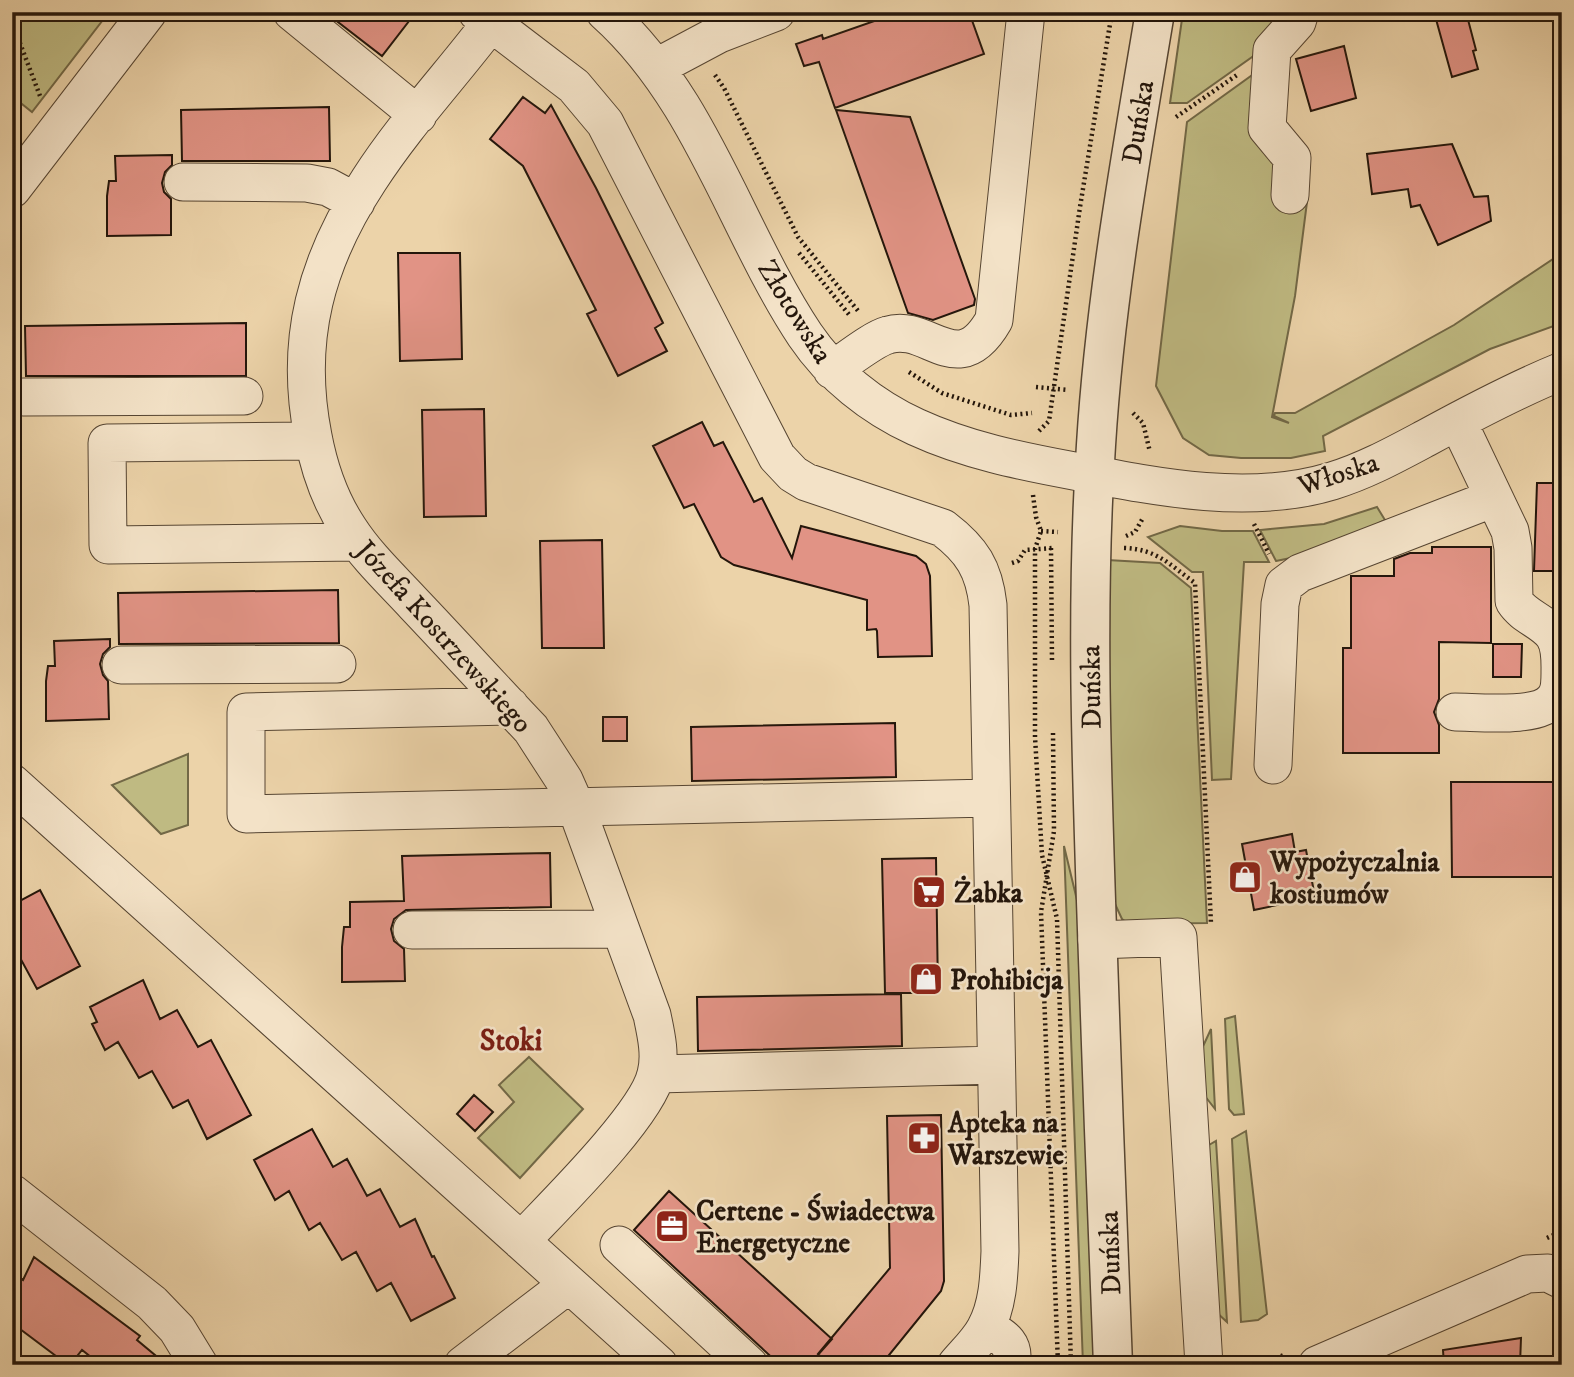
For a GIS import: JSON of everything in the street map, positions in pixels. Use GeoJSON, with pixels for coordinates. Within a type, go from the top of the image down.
{"type":"FeatureCollection","features":[{"type":"Feature","properties":{"kind":"street"},"geometry":{"type":"LineString","coordinates":[[12,189],[148,12]]}},
{"type":"Feature","properties":{"kind":"street"},"geometry":{"type":"LineString","coordinates":[[292,12],[418,115]]}},
{"type":"Feature","properties":{"kind":"street","name":"Złotowska"},"geometry":{"type":"LineString","coordinates":[[605,12],[657,67],[687,113],[790,311],[832,370],[883,409],[916,427],[970,447],[1034,441],[1094,475]]}},
{"type":"Feature","properties":{"kind":"street"},"geometry":{"type":"LineString","coordinates":[[832,370],[887,335],[912,335],[952,349],[975,343],[986,333],[994,320],[1026,12]]}},
{"type":"Feature","properties":{"kind":"street","name":"Duńska"},"geometry":{"type":"LineString","coordinates":[[1112,1365],[1090,652],[1094,475],[1103,360],[1121,220],[1155,12]]}},
{"type":"Feature","properties":{"kind":"street"},"geometry":{"type":"LineString","coordinates":[[1290,195],[1292,158],[1267,128],[1272,50],[1297,22],[1300,12]]}},
{"type":"Feature","properties":{"kind":"street"},"geometry":{"type":"LineString","coordinates":[[657,67],[719,34],[765,14]]}},
{"type":"Feature","properties":{"kind":"street"},"geometry":{"type":"LineString","coordinates":[[489,16],[574,86],[605,123],[784,466],[806,482],[943,528],[969,552],[985,582],[988,605],[1000,1251],[997,1290],[986,1327],[956,1365]]}},
{"type":"Feature","properties":{"kind":"street","name":"Józefa Kostrzewskiego"},"geometry":{"type":"LineString","coordinates":[[489,16],[383,159],[334,244],[311,308],[305,375],[314,440],[324,478],[358,542],[531,729],[548,753],[576,807],[652,1015],[657,1048],[657,1074]]}},
{"type":"Feature","properties":{"kind":"street"},"geometry":{"type":"LineString","coordinates":[[183,181],[307,183],[328,187],[356,202]]}},
{"type":"Feature","properties":{"kind":"street","name":"Włoska"},"geometry":{"type":"LineString","coordinates":[[1094,475],[1164,487],[1211,491],[1282,491],[1332,481],[1386,459],[1518,390],[1562,371]]}},
{"type":"Feature","properties":{"kind":"street"},"geometry":{"type":"LineString","coordinates":[[106,396],[108,545],[358,542]]}},
{"type":"Feature","properties":{"kind":"street"},"geometry":{"type":"LineString","coordinates":[[23,397],[226,396],[211,442]]}},
{"type":"Feature","properties":{"kind":"street"},"geometry":{"type":"LineString","coordinates":[[1455,712],[1538,710],[1555,698],[1560,685],[1558,646],[1553,635],[1518,608],[1514,601],[1510,531],[1458,422]]}},
{"type":"Feature","properties":{"kind":"street"},"geometry":{"type":"LineString","coordinates":[[107,443],[314,440]]}},
{"type":"Feature","properties":{"kind":"street"},"geometry":{"type":"LineString","coordinates":[[1273,765],[1280,604],[1284,585],[1300,573],[1494,498]]}},
{"type":"Feature","properties":{"kind":"street"},"geometry":{"type":"LineString","coordinates":[[121,665],[337,664]]}},
{"type":"Feature","properties":{"kind":"street"},"geometry":{"type":"LineString","coordinates":[[245,665],[246,814],[992,799]]}},
{"type":"Feature","properties":{"kind":"street"},"geometry":{"type":"LineString","coordinates":[[246,712],[510,706]]}},
{"type":"Feature","properties":{"kind":"street"},"geometry":{"type":"LineString","coordinates":[[12,783],[659,1365]]}},
{"type":"Feature","properties":{"kind":"street"},"geometry":{"type":"LineString","coordinates":[[412,930],[620,929]]}},
{"type":"Feature","properties":{"kind":"street"},"geometry":{"type":"LineString","coordinates":[[1097,940],[1178,937],[1204,1365]]}},
{"type":"Feature","properties":{"kind":"street"},"geometry":{"type":"LineString","coordinates":[[521,1241],[622,1129],[646,1096],[657,1074],[996,1065]]}},
{"type":"Feature","properties":{"kind":"street"},"geometry":{"type":"LineString","coordinates":[[12,1193],[152,1303],[177,1329],[199,1365]]}},
{"type":"Feature","properties":{"kind":"street"},"geometry":{"type":"LineString","coordinates":[[619,1245],[748,1365]]}},
{"type":"Feature","properties":{"kind":"street"},"geometry":{"type":"LineString","coordinates":[[1317,1365],[1527,1274],[1548,1273],[1562,1280]]}},
{"type":"Feature","properties":{"kind":"street"},"geometry":{"type":"LineString","coordinates":[[463,1365],[569,1284]]}},
{"type":"Feature","properties":{"kind":"street"},"geometry":{"type":"LineString","coordinates":[[986,1327],[1012,1346],[1011,1365]]}},
{"type":"Feature","properties":{"kind":"path"},"geometry":{"type":"LineString","coordinates":[[669,12],[724,88],[798,237],[877,341]]}},
{"type":"Feature","properties":{"kind":"path"},"geometry":{"type":"LineString","coordinates":[[1071,1365],[1057,919],[1042,855],[1035,737],[1035,549],[1041,531],[1033,496],[1034,441],[1049,421],[1112,12]]}},
{"type":"Feature","properties":{"kind":"path"},"geometry":{"type":"LineString","coordinates":[[12,22],[41,99]]}},
{"type":"Feature","properties":{"kind":"path"},"geometry":{"type":"LineString","coordinates":[[1176,117],[1272,50]]}},
{"type":"Feature","properties":{"kind":"path"},"geometry":{"type":"LineString","coordinates":[[798,251],[908,372],[942,393],[1011,415],[1032,413]]}},
{"type":"Feature","properties":{"kind":"path"},"geometry":{"type":"LineString","coordinates":[[1036,387],[1069,390]]}},
{"type":"Feature","properties":{"kind":"path"},"geometry":{"type":"LineString","coordinates":[[1052,404],[1059,405]]}},
{"type":"Feature","properties":{"kind":"path"},"geometry":{"type":"LineString","coordinates":[[1123,412],[1137,415],[1143,423],[1153,463]]}},
{"type":"Feature","properties":{"kind":"path"},"geometry":{"type":"LineString","coordinates":[[1117,536],[1130,536],[1135,532],[1142,522],[1143,513]]}},
{"type":"Feature","properties":{"kind":"path"},"geometry":{"type":"LineString","coordinates":[[1018,561],[1025,550],[1062,547]]}},
{"type":"Feature","properties":{"kind":"path"},"geometry":{"type":"LineString","coordinates":[[1051,548],[1052,670]]}},
{"type":"Feature","properties":{"kind":"path"},"geometry":{"type":"LineString","coordinates":[[1053,723],[1054,831],[1041,912],[1058,1365]]}},
{"type":"Feature","properties":{"kind":"shaded area"},"geometry":{"type":"Polygon","coordinates":[[[12,12],[109,12],[32,112],[12,96],[12,12]]]}},
{"type":"Feature","properties":{"kind":"shaded area"},"geometry":{"type":"Polygon","coordinates":[[[1183,12],[1290,12],[1269,45],[1187,103],[1170,103],[1183,12]]]}},
{"type":"Feature","properties":{"kind":"shaded area"},"geometry":{"type":"Polygon","coordinates":[[[1262,68],[1282,162],[1280,198],[1307,202],[1295,296],[1272,417],[1289,423],[1274,416],[1275,413],[1295,413],[1454,325],[1562,253],[1562,323],[1490,349],[1323,436],[1325,451],[1291,458],[1241,458],[1209,455],[1183,438],[1156,386],[1187,122],[1262,68]]]}},
{"type":"Feature","properties":{"kind":"shaded area"},"geometry":{"type":"Polygon","coordinates":[[[1377,507],[1385,520],[1345,540],[1292,558],[1276,561],[1260,530],[1324,524],[1377,507]]]}},
{"type":"Feature","properties":{"kind":"shaded area"},"geometry":{"type":"Polygon","coordinates":[[[1180,526],[1222,531],[1253,531],[1269,562],[1244,562],[1231,779],[1212,780],[1203,572],[1192,572],[1148,537],[1180,526]]]}},
{"type":"Feature","properties":{"kind":"shaded area"},"geometry":{"type":"Polygon","coordinates":[[[1107,560],[1160,563],[1191,588],[1207,923],[1129,924],[1122,919],[1115,904],[1106,630],[1107,560]]]}},
{"type":"Feature","properties":{"kind":"shaded area"},"geometry":{"type":"Polygon","coordinates":[[[188,754],[188,825],[161,834],[112,785],[188,754]]]}},
{"type":"Feature","properties":{"kind":"shaded area"},"geometry":{"type":"Polygon","coordinates":[[[1064,846],[1082,921],[1098,1365],[1083,1365],[1064,846]]]}},
{"type":"Feature","properties":{"kind":"shaded area"},"geometry":{"type":"Polygon","coordinates":[[[1235,1016],[1244,1114],[1234,1115],[1229,1109],[1225,1019],[1235,1016]]]}},
{"type":"Feature","properties":{"kind":"shaded area"},"geometry":{"type":"Polygon","coordinates":[[[1211,1029],[1215,1109],[1201,1091],[1199,1055],[1211,1029]]]}},
{"type":"Feature","properties":{"kind":"shaded area"},"geometry":{"type":"Polygon","coordinates":[[[529,1057],[583,1109],[520,1178],[478,1138],[514,1102],[499,1085],[529,1057]]]}},
{"type":"Feature","properties":{"kind":"shaded area"},"geometry":{"type":"Polygon","coordinates":[[[1246,1131],[1267,1314],[1258,1320],[1241,1322],[1232,1139],[1246,1131]]]}},
{"type":"Feature","properties":{"kind":"shaded area"},"geometry":{"type":"Polygon","coordinates":[[[1216,1141],[1227,1322],[1215,1311],[1209,1145],[1216,1141]]]}},
{"type":"Feature","properties":{"kind":"building"},"geometry":{"type":"Polygon","coordinates":[[[325,12],[416,12],[382,56],[325,12]]]}},
{"type":"Feature","properties":{"kind":"building"},"geometry":{"type":"Polygon","coordinates":[[[900,12],[969,12],[984,54],[835,108],[819,62],[804,66],[796,44],[822,35],[823,39],[900,12]]]}},
{"type":"Feature","properties":{"kind":"building"},"geometry":{"type":"Polygon","coordinates":[[[1434,12],[1466,12],[1478,69],[1452,77],[1434,12]]]}},
{"type":"Feature","properties":{"kind":"building"},"geometry":{"type":"Polygon","coordinates":[[[1344,46],[1356,98],[1311,111],[1296,59],[1344,46]]]}},
{"type":"Feature","properties":{"kind":"building"},"geometry":{"type":"Polygon","coordinates":[[[523,97],[545,113],[551,105],[663,323],[655,328],[667,351],[618,376],[587,314],[596,310],[523,166],[490,139],[523,97]]]}},
{"type":"Feature","properties":{"kind":"building"},"geometry":{"type":"Polygon","coordinates":[[[329,107],[330,161],[182,161],[181,110],[329,107]]]}},
{"type":"Feature","properties":{"kind":"building"},"geometry":{"type":"Polygon","coordinates":[[[836,110],[910,117],[975,299],[974,305],[933,320],[908,313],[836,110]]]}},
{"type":"Feature","properties":{"kind":"building"},"geometry":{"type":"Polygon","coordinates":[[[1452,144],[1474,197],[1488,196],[1491,221],[1438,245],[1420,205],[1411,207],[1408,189],[1372,194],[1367,154],[1452,144]]]}},
{"type":"Feature","properties":{"kind":"building"},"geometry":{"type":"Polygon","coordinates":[[[172,155],[172,165],[165,172],[162,183],[164,192],[171,199],[171,235],[107,236],[107,196],[109,181],[116,181],[115,156],[172,155]]]}},
{"type":"Feature","properties":{"kind":"building"},"geometry":{"type":"Polygon","coordinates":[[[398,253],[460,253],[462,359],[400,361],[398,253]]]}},
{"type":"Feature","properties":{"kind":"building"},"geometry":{"type":"Polygon","coordinates":[[[246,323],[246,376],[26,376],[25,326],[246,323]]]}},
{"type":"Feature","properties":{"kind":"building"},"geometry":{"type":"Polygon","coordinates":[[[484,409],[486,516],[424,517],[422,410],[484,409]]]}},
{"type":"Feature","properties":{"kind":"building"},"geometry":{"type":"Polygon","coordinates":[[[702,422],[714,446],[723,442],[754,502],[762,498],[792,558],[801,526],[916,556],[926,564],[930,576],[932,656],[878,657],[877,631],[867,630],[867,600],[734,565],[721,557],[694,504],[684,508],[653,446],[702,422]]]}},
{"type":"Feature","properties":{"kind":"building"},"geometry":{"type":"Polygon","coordinates":[[[1537,483],[1562,483],[1562,571],[1534,571],[1537,483]]]}},
{"type":"Feature","properties":{"kind":"building"},"geometry":{"type":"Polygon","coordinates":[[[602,540],[604,648],[542,648],[540,541],[602,540]]]}},
{"type":"Feature","properties":{"kind":"building"},"geometry":{"type":"Polygon","coordinates":[[[1432,547],[1491,547],[1491,643],[1439,642],[1439,699],[1434,712],[1439,725],[1439,753],[1343,753],[1343,648],[1351,648],[1351,576],[1394,576],[1394,559],[1410,553],[1432,553],[1432,547]]]}},
{"type":"Feature","properties":{"kind":"building"},"geometry":{"type":"Polygon","coordinates":[[[338,590],[339,643],[119,644],[118,593],[338,590]]]}},
{"type":"Feature","properties":{"kind":"building"},"geometry":{"type":"Polygon","coordinates":[[[110,639],[110,647],[103,654],[100,664],[108,681],[109,719],[46,721],[46,681],[48,666],[55,666],[54,641],[110,639]]]}},
{"type":"Feature","properties":{"kind":"building"},"geometry":{"type":"Polygon","coordinates":[[[1493,644],[1522,644],[1521,677],[1493,677],[1493,644]]]}},
{"type":"Feature","properties":{"kind":"building"},"geometry":{"type":"Polygon","coordinates":[[[603,717],[627,717],[627,741],[603,741],[603,717]]]}},
{"type":"Feature","properties":{"kind":"building"},"geometry":{"type":"Polygon","coordinates":[[[895,723],[896,777],[692,781],[691,727],[895,723]]]}},
{"type":"Feature","properties":{"kind":"building"},"geometry":{"type":"Polygon","coordinates":[[[1451,782],[1562,782],[1562,877],[1452,877],[1451,782]]]}},
{"type":"Feature","properties":{"kind":"building"},"geometry":{"type":"Polygon","coordinates":[[[1292,834],[1295,852],[1306,850],[1315,897],[1254,910],[1242,844],[1292,834]]]}},
{"type":"Feature","properties":{"kind":"building"},"geometry":{"type":"Polygon","coordinates":[[[550,853],[551,907],[406,910],[394,919],[391,929],[394,941],[404,949],[405,981],[342,982],[344,927],[350,927],[350,902],[404,901],[402,856],[550,853]]]}},
{"type":"Feature","properties":{"kind":"building"},"geometry":{"type":"Polygon","coordinates":[[[936,858],[938,993],[885,993],[882,859],[936,858]]]}},
{"type":"Feature","properties":{"kind":"building"},"geometry":{"type":"Polygon","coordinates":[[[40,890],[80,966],[37,989],[12,943],[12,905],[40,890]]]}},
{"type":"Feature","properties":{"kind":"building"},"geometry":{"type":"Polygon","coordinates":[[[143,980],[160,1019],[177,1010],[198,1047],[211,1040],[251,1115],[207,1139],[188,1100],[173,1108],[152,1071],[139,1078],[118,1042],[105,1050],[92,1024],[97,1022],[90,1007],[143,980]]]}},
{"type":"Feature","properties":{"kind":"building"},"geometry":{"type":"Polygon","coordinates":[[[901,994],[902,1046],[698,1051],[697,997],[901,994]]]}},
{"type":"Feature","properties":{"kind":"building"},"geometry":{"type":"Polygon","coordinates":[[[474,1095],[493,1112],[475,1131],[457,1114],[474,1095]]]}},
{"type":"Feature","properties":{"kind":"building"},"geometry":{"type":"Polygon","coordinates":[[[941,1115],[944,1281],[941,1291],[881,1365],[831,1365],[818,1354],[890,1268],[887,1116],[941,1115]]]}},
{"type":"Feature","properties":{"kind":"building"},"geometry":{"type":"Polygon","coordinates":[[[312,1129],[333,1167],[347,1159],[367,1196],[380,1189],[400,1227],[415,1219],[455,1298],[411,1321],[391,1283],[377,1291],[356,1252],[342,1260],[320,1223],[309,1230],[289,1191],[275,1200],[254,1160],[312,1129]]]}},
{"type":"Feature","properties":{"kind":"building"},"geometry":{"type":"Polygon","coordinates":[[[669,1191],[832,1339],[809,1365],[780,1365],[634,1230],[669,1191]]]}},
{"type":"Feature","properties":{"kind":"building"},"geometry":{"type":"Polygon","coordinates":[[[34,1257],[140,1336],[137,1340],[167,1365],[101,1365],[82,1350],[68,1365],[12,1323],[12,1274],[23,1280],[34,1257]]]}},
{"type":"Feature","properties":{"kind":"building"},"geometry":{"type":"Polygon","coordinates":[[[1521,1338],[1520,1365],[1444,1365],[1443,1350],[1521,1338]]]}},
{"type":"Feature","properties":{"kind":"place","name":"Wypożyczalnia kostiumów"},"geometry":{"type":"Point","coordinates":[1245,877]}},
{"type":"Feature","properties":{"kind":"place","name":"Żabka"},"geometry":{"type":"Point","coordinates":[929,892]}},
{"type":"Feature","properties":{"kind":"place","name":"Prohibicja"},"geometry":{"type":"Point","coordinates":[926,979]}},
{"type":"Feature","properties":{"kind":"place","name":"Apteka na Warszewie"},"geometry":{"type":"Point","coordinates":[924,1138]}},
{"type":"Feature","properties":{"kind":"place","name":"Certene - Świadectwa Energetyczne"},"geometry":{"type":"Point","coordinates":[672,1226]}},
{"type":"Feature","properties":{"kind":"district","name":"Stoki"},"geometry":{"type":"Point","coordinates":[511,1040]}}]}
